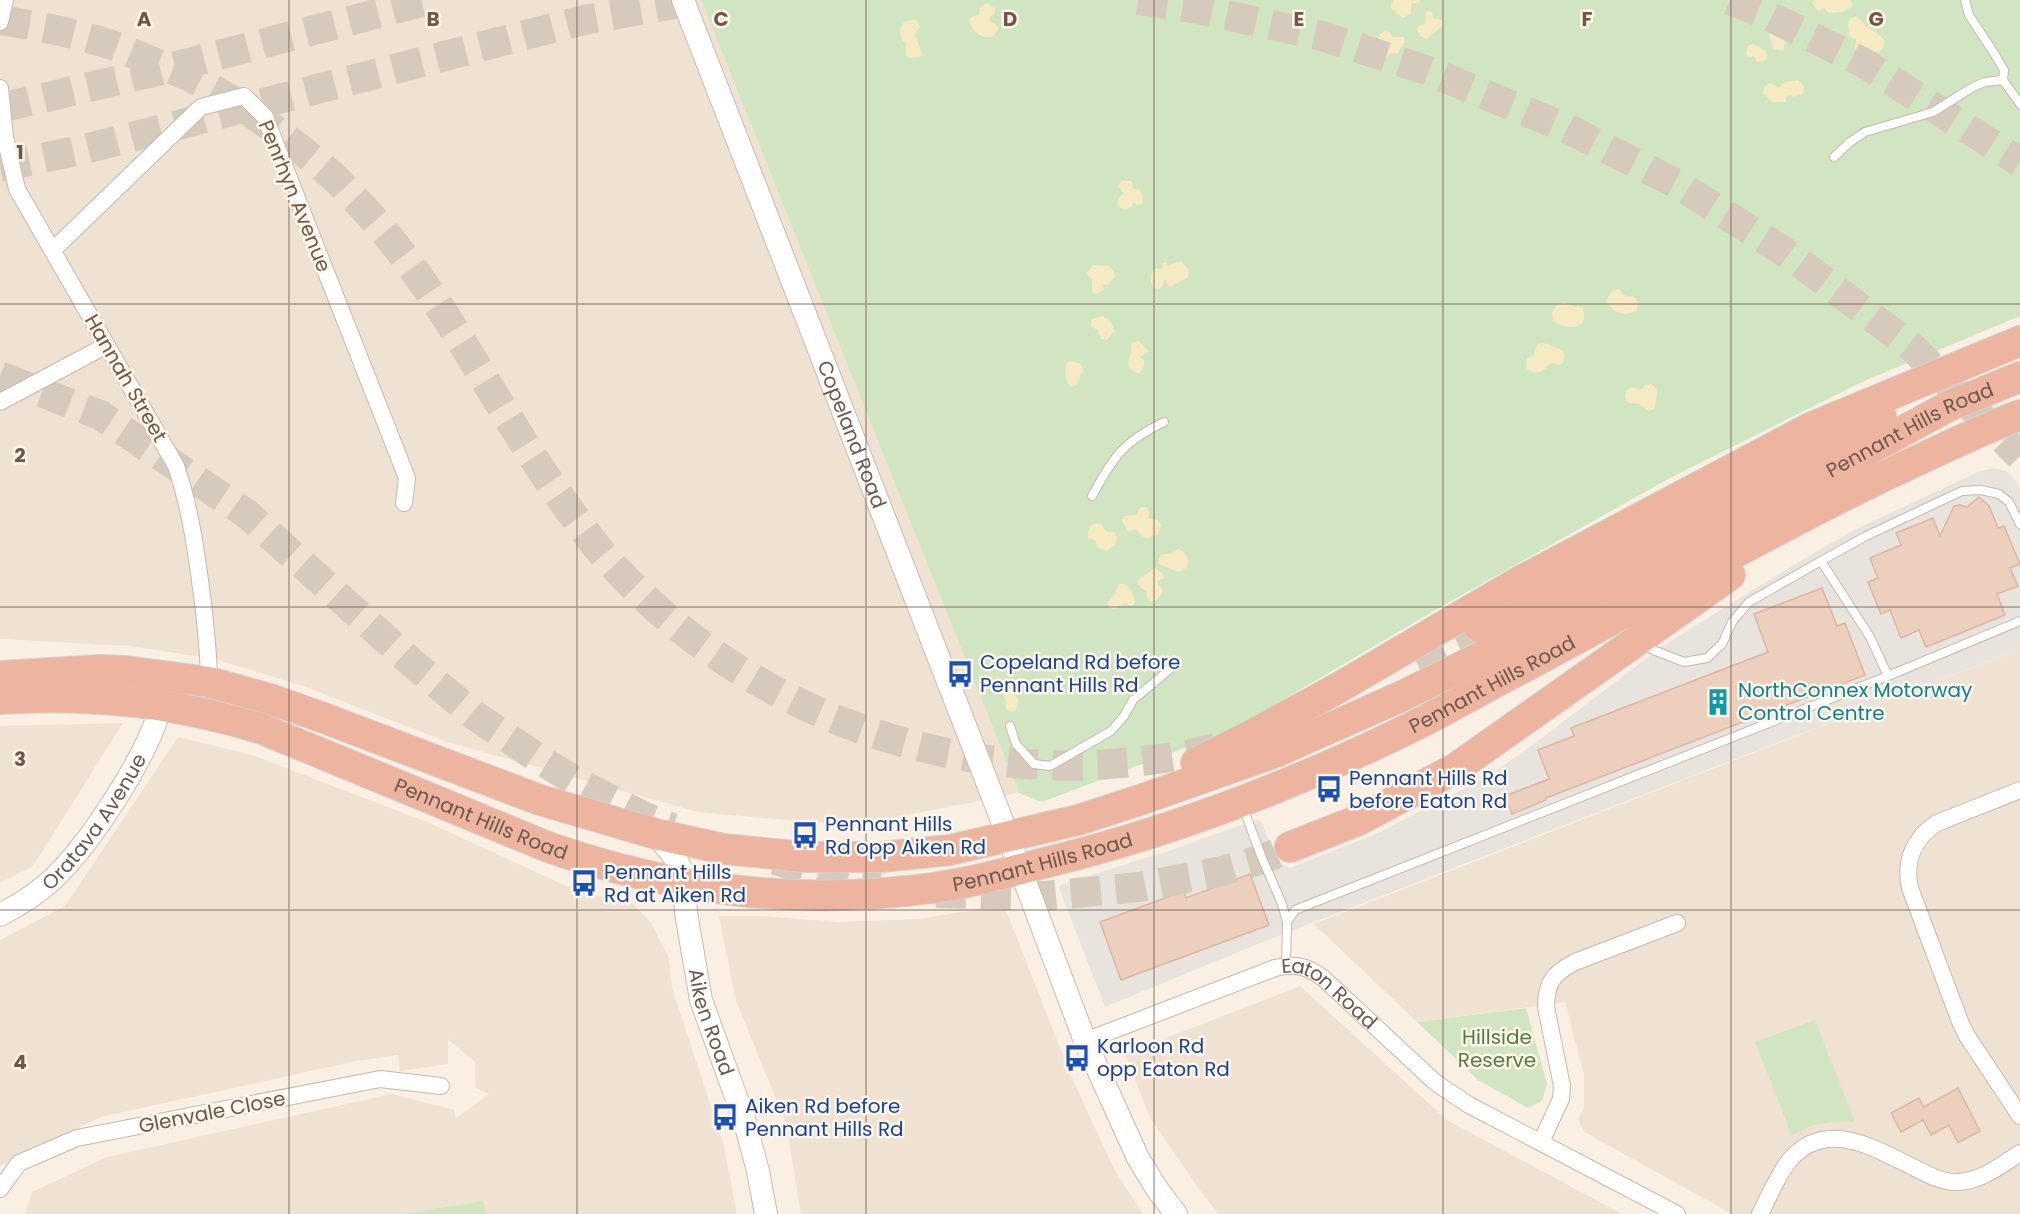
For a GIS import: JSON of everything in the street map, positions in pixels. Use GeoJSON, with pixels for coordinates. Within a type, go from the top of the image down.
{"type":"FeatureCollection","features":[{"type":"Feature","properties":{"kind":"highway"},"geometry":{"type":"LineString","coordinates":[[1078,820],[1250,736],[1340,687],[1517,583],[1802,432],[2020,341]]}},
{"type":"Feature","properties":{"kind":"highway"},"geometry":{"type":"LineString","coordinates":[[1887,413],[2020,356]]}},
{"type":"Feature","properties":{"kind":"highway"},"geometry":{"type":"LineString","coordinates":[[1479,627],[1510,616],[1887,413],[1965,363]]}},
{"type":"Feature","properties":{"kind":"highway","name":"Pennant Hills Road"},"geometry":{"type":"LineString","coordinates":[[0,676],[100,670],[209,682],[273,700],[321,717],[540,800],[705,849],[805,857],[881,857],[950,850],[1078,820],[1276,752],[1400,698],[1558,619],[1949,406],[2020,376]]}},
{"type":"Feature","properties":{"kind":"highway","name":"Pennant Hills Road"},"geometry":{"type":"LineString","coordinates":[[0,699],[41,696],[109,698],[200,712],[262,729],[548,848],[612,868],[688,876],[729,891],[864,895],[936,888],[986,879],[1143,836],[1324,768],[1414,726],[1806,516],[1920,459],[2020,415]]}},
{"type":"Feature","properties":{"kind":"highway"},"geometry":{"type":"LineString","coordinates":[[1290,847],[1359,820],[1456,768],[1724,579],[1806,516]]}},
{"type":"Feature","properties":{"kind":"main road","name":"Copeland Road"},"geometry":{"type":"LineString","coordinates":[[684,0],[1020,870]]}},
{"type":"Feature","properties":{"kind":"main road","name":"Oratava Avenue"},"geometry":{"type":"LineString","coordinates":[[0,915],[33,896],[53,879],[77,853],[135,764],[156,725],[161,705]]}},
{"type":"Feature","properties":{"kind":"main road","name":"Aiken Road"},"geometry":{"type":"LineString","coordinates":[[656,834],[676,859],[684,875],[688,876],[686,913],[701,1000],[744,1119],[758,1171],[766,1214]]}},
{"type":"Feature","properties":{"kind":"main road"},"geometry":{"type":"LineString","coordinates":[[1020,870],[1085,1041],[1120,1123],[1157,1189],[1176,1214]]}},
{"type":"Feature","properties":{"kind":"street"},"geometry":{"type":"LineString","coordinates":[[0,22],[5,0]]}},
{"type":"Feature","properties":{"kind":"street","name":"Hannah Street"},"geometry":{"type":"LineString","coordinates":[[0,88],[5,138],[17,189],[176,466],[186,496],[200,580],[209,682]]}},
{"type":"Feature","properties":{"kind":"street","name":"Penrhyn Avenue"},"geometry":{"type":"LineString","coordinates":[[53,250],[201,107],[244,96],[265,117],[407,478],[404,503]]}},
{"type":"Feature","properties":{"kind":"street"},"geometry":{"type":"LineString","coordinates":[[0,402],[107,345]]}},
{"type":"Feature","properties":{"kind":"street"},"geometry":{"type":"LineString","coordinates":[[2020,790],[1937,823],[1926,830],[1911,853],[1907,875],[1961,1024],[2020,1116]]}},
{"type":"Feature","properties":{"kind":"street"},"geometry":{"type":"LineString","coordinates":[[1541,1142],[1561,1099],[1562,1086],[1545,1007],[1552,979],[1560,970],[1575,962],[1677,923]]}},
{"type":"Feature","properties":{"kind":"street","name":"Eaton Road"},"geometry":{"type":"LineString","coordinates":[[1085,1041],[1286,965],[1306,967],[1323,978],[1444,1089],[1469,1106],[1677,1214]]}},
{"type":"Feature","properties":{"kind":"street","name":"Glenvale Close"},"geometry":{"type":"LineString","coordinates":[[0,1189],[19,1163],[77,1138],[380,1079],[441,1086]]}},
{"type":"Feature","properties":{"kind":"street"},"geometry":{"type":"LineString","coordinates":[[1760,1214],[1787,1164],[1796,1154],[1820,1140],[1848,1139],[1862,1143],[1937,1178],[1957,1182],[1979,1177],[2020,1153]]}},
{"type":"Feature","properties":{"kind":"lane"},"geometry":{"type":"LineString","coordinates":[[1965,0],[1969,15],[2004,70],[2003,80],[2020,104]]}},
{"type":"Feature","properties":{"kind":"lane"},"geometry":{"type":"LineString","coordinates":[[1834,157],[1865,132],[1933,112],[1973,87],[1985,82],[2003,80]]}},
{"type":"Feature","properties":{"kind":"lane"},"geometry":{"type":"LineString","coordinates":[[1092,496],[1119,452],[1140,434],[1164,422]]}},
{"type":"Feature","properties":{"kind":"lane"},"geometry":{"type":"LineString","coordinates":[[1624,648],[1638,645],[1684,662],[1707,658],[1722,645],[1732,622],[1749,602],[1866,536],[1962,490],[1982,490],[1999,494],[2009,502],[2020,524]]}},
{"type":"Feature","properties":{"kind":"lane"},"geometry":{"type":"LineString","coordinates":[[1821,561],[1870,637],[1888,675]]}},
{"type":"Feature","properties":{"kind":"lane"},"geometry":{"type":"LineString","coordinates":[[1287,922],[1295,910],[2020,621]]}},
{"type":"Feature","properties":{"kind":"lane"},"geometry":{"type":"LineString","coordinates":[[1010,726],[1016,744],[1034,764],[1050,766],[1111,731],[1124,716],[1133,700],[1176,664]]}},
{"type":"Feature","properties":{"kind":"lane"},"geometry":{"type":"LineString","coordinates":[[1240,801],[1282,904],[1287,922],[1286,965]]}},
{"type":"Feature","properties":{"kind":"shaded area"},"geometry":{"type":"Polygon","coordinates":[[[0,0],[701,0],[1019,793],[851,826],[698,812],[447,742],[303,686],[215,659],[130,646],[0,639],[0,0]]]}},
{"type":"Feature","properties":{"kind":"shaded area"},"geometry":{"type":"Polygon","coordinates":[[[1996,468],[2008,472],[2020,489],[2020,649],[1260,943],[1105,1007],[1059,888],[1060,885],[1256,820],[1261,821],[1272,849],[1282,864],[1290,868],[1378,833],[1490,775],[1664,645],[1807,557],[1854,530],[1980,471],[1996,468]]]}},
{"type":"Feature","properties":{"kind":"shaded area"},"geometry":{"type":"Polygon","coordinates":[[[2020,649],[2020,1214],[1732,1214],[1584,1132],[1578,1119],[1584,1108],[1584,1074],[1565,1002],[1417,1022],[1314,924],[2020,649]]]}},
{"type":"Feature","properties":{"kind":"shaded area"},"geometry":{"type":"Polygon","coordinates":[[[123,723],[33,866],[0,883],[0,726],[123,723]]]}},
{"type":"Feature","properties":{"kind":"shaded area"},"geometry":{"type":"Polygon","coordinates":[[[178,737],[252,755],[427,822],[586,895],[629,900],[651,923],[669,958],[672,988],[724,1146],[737,1214],[25,1214],[32,1192],[107,1157],[392,1094],[454,1110],[456,1118],[489,1094],[476,1088],[475,1062],[448,1039],[448,1064],[400,1071],[398,1055],[356,1061],[101,1117],[0,1166],[0,940],[65,906],[178,737]]]}},
{"type":"Feature","properties":{"kind":"shaded area"},"geometry":{"type":"Polygon","coordinates":[[[1004,905],[1071,1076],[1114,1169],[1143,1214],[801,1214],[786,1123],[736,1001],[719,916],[761,916],[838,922],[919,919],[1004,905]]]}},
{"type":"Feature","properties":{"kind":"shaded area"},"geometry":{"type":"Polygon","coordinates":[[[1300,986],[1447,1120],[1622,1214],[1218,1214],[1150,1118],[1125,1054],[1300,986]]]}},
{"type":"Feature","properties":{"kind":"green space"},"geometry":{"type":"Polygon","coordinates":[[[701,0],[2020,0],[2020,316],[1862,382],[1670,478],[1437,609],[1232,730],[1042,802],[1019,793],[701,0]]]}},
{"type":"Feature","properties":{"kind":"green space","name":"Hillside Reserve"},"geometry":{"type":"Polygon","coordinates":[[[1526,1008],[1547,1084],[1542,1101],[1528,1108],[1478,1080],[1417,1022],[1526,1008]]]}},
{"type":"Feature","properties":{"kind":"green space"},"geometry":{"type":"Polygon","coordinates":[[[1815,1020],[1855,1122],[1822,1123],[1792,1136],[1755,1042],[1815,1020]]]}},
{"type":"Feature","properties":{"kind":"green space"},"geometry":{"type":"Polygon","coordinates":[[[483,1201],[486,1214],[406,1214],[409,1213],[483,1201]]]}},
{"type":"Feature","properties":{"kind":"sand"},"geometry":{"type":"Polygon","coordinates":[[[1393,0],[1420,0],[1420,2],[1411,4],[1411,13],[1403,18],[1392,9],[1393,0]]]}},
{"type":"Feature","properties":{"kind":"sand"},"geometry":{"type":"Polygon","coordinates":[[[1814,0],[1851,0],[1852,7],[1842,12],[1829,13],[1824,8],[1818,11],[1812,3],[1814,0]]]}},
{"type":"Feature","properties":{"kind":"sand"},"geometry":{"type":"Polygon","coordinates":[[[986,3],[995,8],[995,13],[989,18],[997,25],[998,30],[993,37],[978,34],[972,28],[969,20],[979,15],[980,8],[986,3]]]}},
{"type":"Feature","properties":{"kind":"sand"},"geometry":{"type":"Polygon","coordinates":[[[1429,11],[1433,18],[1442,20],[1444,24],[1427,39],[1420,36],[1417,30],[1419,25],[1425,24],[1426,12],[1429,11]]]}},
{"type":"Feature","properties":{"kind":"sand"},"geometry":{"type":"Polygon","coordinates":[[[1856,16],[1885,42],[1879,52],[1871,51],[1862,57],[1855,50],[1856,40],[1849,36],[1848,23],[1856,16]]]}},
{"type":"Feature","properties":{"kind":"sand"},"geometry":{"type":"Polygon","coordinates":[[[916,19],[920,27],[915,34],[922,54],[920,57],[910,58],[906,55],[906,43],[902,41],[900,30],[904,22],[916,19]]]}},
{"type":"Feature","properties":{"kind":"sand"},"geometry":{"type":"Polygon","coordinates":[[[1777,30],[1781,32],[1785,40],[1782,51],[1773,48],[1769,34],[1777,30]]]}},
{"type":"Feature","properties":{"kind":"sand"},"geometry":{"type":"Polygon","coordinates":[[[1386,31],[1390,32],[1392,37],[1404,37],[1405,42],[1397,54],[1391,53],[1386,59],[1380,57],[1376,63],[1370,63],[1369,53],[1378,45],[1380,35],[1386,31]]]}},
{"type":"Feature","properties":{"kind":"sand"},"geometry":{"type":"Polygon","coordinates":[[[1752,44],[1768,55],[1766,60],[1757,62],[1754,56],[1749,57],[1746,54],[1748,46],[1752,44]]]}},
{"type":"Feature","properties":{"kind":"sand"},"geometry":{"type":"Polygon","coordinates":[[[1798,80],[1804,86],[1803,94],[1794,97],[1790,95],[1786,97],[1786,102],[1772,102],[1763,93],[1764,87],[1768,84],[1772,83],[1779,88],[1785,82],[1798,80]]]}},
{"type":"Feature","properties":{"kind":"sand"},"geometry":{"type":"Polygon","coordinates":[[[1122,181],[1131,181],[1132,189],[1139,189],[1143,197],[1142,204],[1137,205],[1134,202],[1131,207],[1124,210],[1119,207],[1117,204],[1121,195],[1124,194],[1118,186],[1122,181]]]}},
{"type":"Feature","properties":{"kind":"sand"},"geometry":{"type":"Polygon","coordinates":[[[1165,262],[1169,266],[1182,262],[1189,270],[1188,277],[1172,286],[1168,285],[1165,279],[1162,287],[1158,289],[1153,287],[1150,278],[1154,268],[1162,269],[1165,262]]]}},
{"type":"Feature","properties":{"kind":"sand"},"geometry":{"type":"Polygon","coordinates":[[[1093,265],[1109,266],[1114,271],[1115,277],[1108,285],[1103,284],[1104,290],[1096,294],[1092,292],[1092,280],[1087,273],[1093,265]]]}},
{"type":"Feature","properties":{"kind":"sand"},"geometry":{"type":"Polygon","coordinates":[[[1619,289],[1624,295],[1633,296],[1638,301],[1637,310],[1624,314],[1610,306],[1607,302],[1609,295],[1612,291],[1619,289]]]}},
{"type":"Feature","properties":{"kind":"sand"},"geometry":{"type":"Polygon","coordinates":[[[1564,302],[1575,307],[1582,307],[1584,320],[1581,324],[1571,327],[1553,321],[1552,313],[1557,305],[1564,302]]]}},
{"type":"Feature","properties":{"kind":"sand"},"geometry":{"type":"Polygon","coordinates":[[[1102,316],[1111,322],[1114,328],[1107,340],[1101,339],[1098,330],[1090,326],[1092,319],[1102,316]]]}},
{"type":"Feature","properties":{"kind":"sand"},"geometry":{"type":"Polygon","coordinates":[[[1139,341],[1148,351],[1140,357],[1144,360],[1144,366],[1140,373],[1136,373],[1128,364],[1131,343],[1139,341]]]}},
{"type":"Feature","properties":{"kind":"sand"},"geometry":{"type":"Polygon","coordinates":[[[1541,343],[1562,350],[1565,356],[1564,361],[1560,365],[1551,363],[1543,370],[1535,372],[1527,369],[1526,359],[1534,355],[1537,345],[1541,343]]]}},
{"type":"Feature","properties":{"kind":"sand"},"geometry":{"type":"Polygon","coordinates":[[[1070,361],[1081,364],[1084,372],[1080,375],[1078,384],[1072,387],[1068,383],[1066,374],[1066,364],[1070,361]]]}},
{"type":"Feature","properties":{"kind":"sand"},"geometry":{"type":"Polygon","coordinates":[[[1652,384],[1657,390],[1655,409],[1648,411],[1639,404],[1628,403],[1625,396],[1628,389],[1632,387],[1641,390],[1645,385],[1652,384]]]}},
{"type":"Feature","properties":{"kind":"sand"},"geometry":{"type":"Polygon","coordinates":[[[1141,507],[1146,507],[1149,511],[1148,518],[1158,520],[1161,525],[1158,534],[1148,538],[1143,537],[1137,530],[1127,531],[1122,520],[1124,516],[1136,515],[1141,507]]]}},
{"type":"Feature","properties":{"kind":"sand"},"geometry":{"type":"Polygon","coordinates":[[[1101,523],[1106,532],[1114,532],[1117,537],[1116,544],[1107,551],[1098,548],[1095,540],[1088,538],[1088,531],[1093,524],[1101,523]]]}},
{"type":"Feature","properties":{"kind":"sand"},"geometry":{"type":"Polygon","coordinates":[[[1178,549],[1187,556],[1187,568],[1180,572],[1160,565],[1158,562],[1161,554],[1171,554],[1178,549]]]}},
{"type":"Feature","properties":{"kind":"sand"},"geometry":{"type":"Polygon","coordinates":[[[1155,568],[1162,573],[1164,578],[1158,581],[1163,592],[1156,600],[1150,602],[1147,591],[1138,584],[1138,579],[1155,568]]]}},
{"type":"Feature","properties":{"kind":"sand"},"geometry":{"type":"Polygon","coordinates":[[[1119,584],[1124,584],[1129,588],[1135,603],[1131,606],[1124,603],[1115,609],[1110,608],[1107,603],[1119,584]]]}},
{"type":"Feature","properties":{"kind":"sand"},"geometry":{"type":"Polygon","coordinates":[[[1007,683],[1013,684],[1014,695],[1019,700],[1016,710],[1012,712],[1006,709],[1005,698],[1001,692],[1001,687],[1007,683]]]}},
{"type":"Feature","properties":{"kind":"building"},"geometry":{"type":"Polygon","coordinates":[[[1979,497],[1989,506],[1998,528],[2004,526],[2020,564],[2010,568],[2018,586],[1997,594],[2005,615],[1926,647],[1919,630],[1901,638],[1890,610],[1881,614],[1868,582],[1878,578],[1870,558],[1901,545],[1896,533],[1933,518],[1940,536],[1954,506],[1967,507],[1979,497]]]}},
{"type":"Feature","properties":{"kind":"building","name":"NorthConnex Motorway Control Centre"},"geometry":{"type":"Polygon","coordinates":[[[1822,588],[1837,626],[1845,623],[1865,675],[1546,798],[1546,800],[1512,814],[1505,796],[1549,779],[1538,750],[1574,736],[1571,728],[1768,652],[1754,614],[1822,588]]]}},
{"type":"Feature","properties":{"kind":"building"},"geometry":{"type":"Polygon","coordinates":[[[1250,874],[1269,925],[1121,980],[1100,922],[1184,891],[1186,898],[1250,874]]]}},
{"type":"Feature","properties":{"kind":"building"},"geometry":{"type":"Polygon","coordinates":[[[1958,1088],[1980,1131],[1958,1143],[1949,1125],[1931,1135],[1923,1120],[1901,1132],[1891,1113],[1919,1098],[1924,1107],[1958,1088]]]}},
{"type":"Feature","properties":{"kind":"tunnel"},"geometry":{"type":"LineString","coordinates":[[0,108],[158,71],[429,0]]}},
{"type":"Feature","properties":{"kind":"tunnel"},"geometry":{"type":"LineString","coordinates":[[0,167],[85,149],[584,20],[696,0]]}},
{"type":"Feature","properties":{"kind":"tunnel"},"geometry":{"type":"LineString","coordinates":[[1138,0],[1198,9],[1322,36],[1426,70],[1566,128],[1679,185],[1788,254],[1912,347],[2020,456]]}},
{"type":"Feature","properties":{"kind":"tunnel"},"geometry":{"type":"LineString","coordinates":[[1730,0],[1765,14],[1862,62],[2020,162]]}},
{"type":"Feature","properties":{"kind":"tunnel"},"geometry":{"type":"LineString","coordinates":[[0,20],[56,30],[98,41],[188,76],[247,110],[332,175],[387,235],[417,274],[548,479],[607,560],[668,618],[722,659],[781,694],[843,722],[908,744],[974,758],[1042,765],[1109,764],[1166,758],[1222,746]]}},
{"type":"Feature","properties":{"kind":"tunnel"},"geometry":{"type":"LineString","coordinates":[[0,376],[100,415],[247,514],[411,662],[474,715],[575,781],[643,816],[672,828]]}},
{"type":"Feature","properties":{"kind":"tunnel"},"geometry":{"type":"LineString","coordinates":[[1414,657],[1479,627]]}},
{"type":"Feature","properties":{"kind":"tunnel"},"geometry":{"type":"LineString","coordinates":[[936,893],[1044,896],[1139,887],[1222,871],[1266,858],[1290,847]]}},
{"type":"Feature","properties":{"kind":"tunnel"},"geometry":{"type":"LineString","coordinates":[[775,860],[848,882],[880,886]]}},
{"type":"Feature","properties":{"kind":"place","name":"Copeland Rd before Pennant Hills Rd"},"geometry":{"type":"Point","coordinates":[960,674]}},
{"type":"Feature","properties":{"kind":"place","name":"NorthConnex Motorway Control Centre"},"geometry":{"type":"Point","coordinates":[1718,702]}},
{"type":"Feature","properties":{"kind":"place","name":"Pennant Hills Rd before Eaton Rd"},"geometry":{"type":"Point","coordinates":[1329,789]}},
{"type":"Feature","properties":{"kind":"place","name":"Pennant Hills Rd opp Aiken Rd"},"geometry":{"type":"Point","coordinates":[805,835]}},
{"type":"Feature","properties":{"kind":"place","name":"Pennant Hills Rd at Aiken Rd"},"geometry":{"type":"Point","coordinates":[584,883]}},
{"type":"Feature","properties":{"kind":"place","name":"Karloon Rd opp Eaton Rd"},"geometry":{"type":"Point","coordinates":[1077,1058]}},
{"type":"Feature","properties":{"kind":"place","name":"Aiken Rd before Pennant Hills Rd"},"geometry":{"type":"Point","coordinates":[725,1117]}}]}
